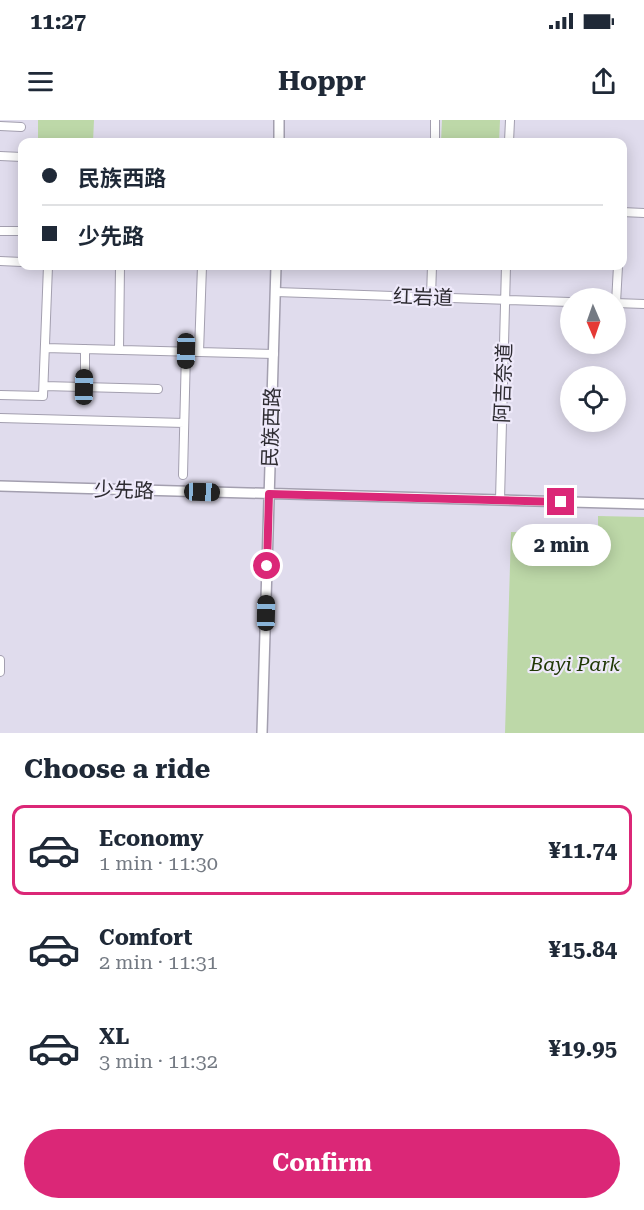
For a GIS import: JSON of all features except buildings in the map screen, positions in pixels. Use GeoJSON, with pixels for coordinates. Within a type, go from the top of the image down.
{"type":"FeatureCollection","features":[{"type":"Feature","properties":{"kind":"main road"},"geometry":{"type":"LineString","coordinates":[[279,120],[279,138]]}},
{"type":"Feature","properties":{"kind":"main road","name":"民族西路"},"geometry":{"type":"LineString","coordinates":[[262,733],[276,270]]}},
{"type":"Feature","properties":{"kind":"main road","name":"少先路"},"geometry":{"type":"LineString","coordinates":[[0,486],[644,504]]}},
{"type":"Feature","properties":{"kind":"street"},"geometry":{"type":"LineString","coordinates":[[435,120],[435,138]]}},
{"type":"Feature","properties":{"kind":"street"},"geometry":{"type":"LineString","coordinates":[[509,138],[510,120]]}},
{"type":"Feature","properties":{"kind":"street"},"geometry":{"type":"LineString","coordinates":[[0,126],[21,126]]}},
{"type":"Feature","properties":{"kind":"street"},"geometry":{"type":"LineString","coordinates":[[0,156],[18,157]]}},
{"type":"Feature","properties":{"kind":"street"},"geometry":{"type":"LineString","coordinates":[[627,212],[644,213]]}},
{"type":"Feature","properties":{"kind":"street"},"geometry":{"type":"LineString","coordinates":[[0,231],[18,231]]}},
{"type":"Feature","properties":{"kind":"street"},"geometry":{"type":"LineString","coordinates":[[0,261],[18,262]]}},
{"type":"Feature","properties":{"kind":"street"},"geometry":{"type":"LineString","coordinates":[[0,395],[43,396],[48,270]]}},
{"type":"Feature","properties":{"kind":"street"},"geometry":{"type":"LineString","coordinates":[[119,350],[120,270]]}},
{"type":"Feature","properties":{"kind":"street"},"geometry":{"type":"LineString","coordinates":[[199,352],[202,270]]}},
{"type":"Feature","properties":{"kind":"street"},"geometry":{"type":"LineString","coordinates":[[431,297],[432,270]]}},
{"type":"Feature","properties":{"kind":"street","name":"阿吉奈道"},"geometry":{"type":"LineString","coordinates":[[500,500],[506,270]]}},
{"type":"Feature","properties":{"kind":"street"},"geometry":{"type":"LineString","coordinates":[[617,288],[618,270]]}},
{"type":"Feature","properties":{"kind":"street","name":"红岩道"},"geometry":{"type":"LineString","coordinates":[[276,292],[560,302]]}},
{"type":"Feature","properties":{"kind":"street"},"geometry":{"type":"LineString","coordinates":[[626,303],[644,304]]}},
{"type":"Feature","properties":{"kind":"street"},"geometry":{"type":"LineString","coordinates":[[45,348],[274,354]]}},
{"type":"Feature","properties":{"kind":"street"},"geometry":{"type":"LineString","coordinates":[[84,387],[85,349]]}},
{"type":"Feature","properties":{"kind":"street"},"geometry":{"type":"LineString","coordinates":[[183,475],[186,351]]}},
{"type":"Feature","properties":{"kind":"street"},"geometry":{"type":"LineString","coordinates":[[44,386],[158,389]]}},
{"type":"Feature","properties":{"kind":"street"},"geometry":{"type":"LineString","coordinates":[[0,418],[184,423]]}},
{"type":"Feature","properties":{"kind":"street"},"geometry":{"type":"LineString","coordinates":[[0,660],[0,672]]}},
{"type":"Feature","properties":{"kind":"green space"},"geometry":{"type":"Polygon","coordinates":[[[38,120],[94,120],[93,138],[38,138],[38,120]]]}},
{"type":"Feature","properties":{"kind":"green space"},"geometry":{"type":"Polygon","coordinates":[[[442,120],[500,120],[499,138],[441,138],[442,120]]]}},
{"type":"Feature","properties":{"kind":"green space","name":"Bayi Park"},"geometry":{"type":"Polygon","coordinates":[[[598,516],[644,517],[644,733],[505,733],[511,532],[598,534],[598,516]]]}},
{"type":"Feature","properties":{"kind":"route"},"geometry":{"type":"LineString","coordinates":[[267,566],[269,494],[561,502]]}}]}
